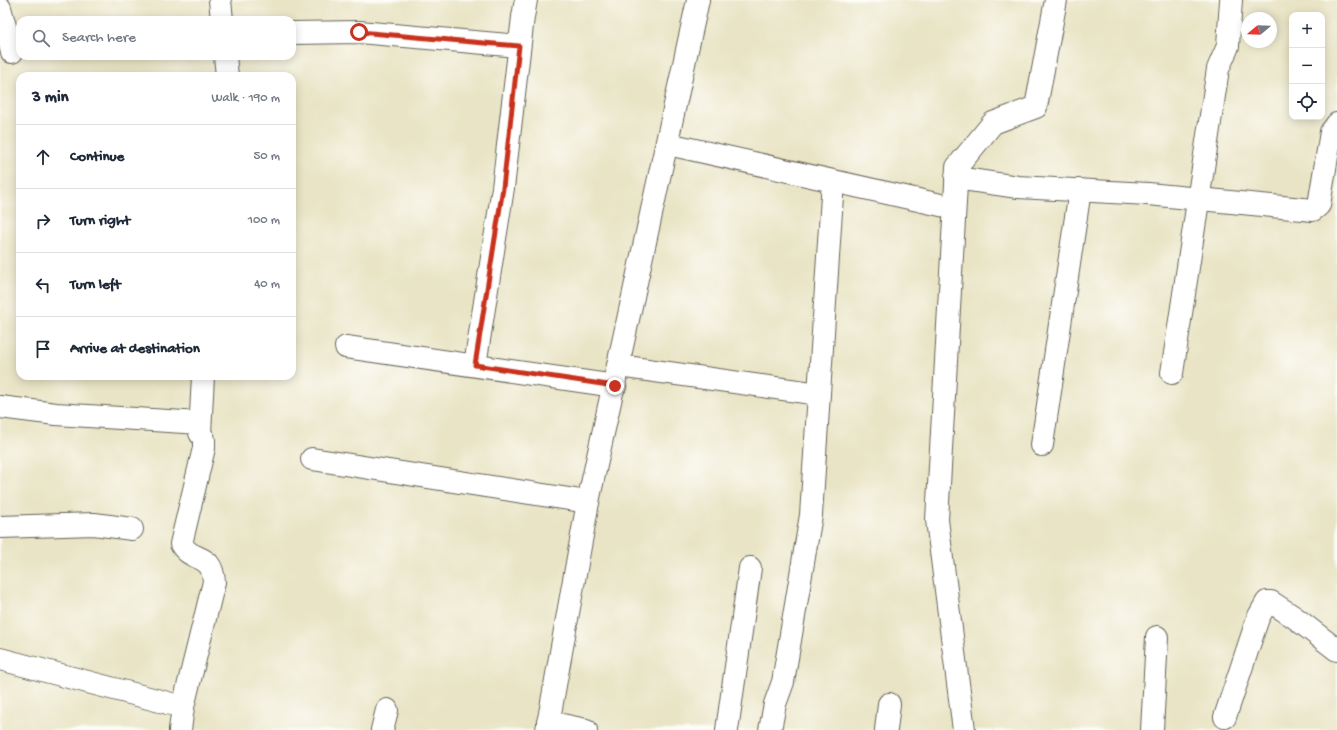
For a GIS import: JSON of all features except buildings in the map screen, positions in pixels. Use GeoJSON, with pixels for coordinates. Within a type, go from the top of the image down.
{"type":"FeatureCollection","features":[{"type":"Feature","properties":{"kind":"street"},"geometry":{"type":"LineString","coordinates":[[220,0],[222,16]]}},
{"type":"Feature","properties":{"kind":"street"},"geometry":{"type":"LineString","coordinates":[[475,365],[503,188],[519,46],[526,0]]}},
{"type":"Feature","properties":{"kind":"street"},"geometry":{"type":"LineString","coordinates":[[586,730],[548,726],[588,502],[668,144],[698,0]]}},
{"type":"Feature","properties":{"kind":"street"},"geometry":{"type":"LineString","coordinates":[[964,730],[937,520],[957,167],[993,123],[1036,106],[1056,0]]}},
{"type":"Feature","properties":{"kind":"street"},"geometry":{"type":"LineString","coordinates":[[1172,373],[1197,199],[1218,69],[1228,46],[1231,0]]}},
{"type":"Feature","properties":{"kind":"street"},"geometry":{"type":"LineString","coordinates":[[0,8],[12,52]]}},
{"type":"Feature","properties":{"kind":"street"},"geometry":{"type":"LineString","coordinates":[[296,33],[359,32],[519,46]]}},
{"type":"Feature","properties":{"kind":"street"},"geometry":{"type":"LineString","coordinates":[[225,60],[227,72]]}},
{"type":"Feature","properties":{"kind":"street"},"geometry":{"type":"LineString","coordinates":[[956,178],[1018,187],[1148,194],[1313,210],[1319,205],[1331,132],[1337,124]]}},
{"type":"Feature","properties":{"kind":"street"},"geometry":{"type":"LineString","coordinates":[[668,144],[954,208]]}},
{"type":"Feature","properties":{"kind":"street"},"geometry":{"type":"LineString","coordinates":[[770,730],[775,704],[782,682],[811,515],[833,181]]}},
{"type":"Feature","properties":{"kind":"street"},"geometry":{"type":"LineString","coordinates":[[1042,445],[1080,190]]}},
{"type":"Feature","properties":{"kind":"street"},"geometry":{"type":"LineString","coordinates":[[346,347],[475,365],[819,394]]}},
{"type":"Feature","properties":{"kind":"street"},"geometry":{"type":"LineString","coordinates":[[180,730],[183,707],[214,582],[213,570],[206,561],[185,551],[181,544],[204,448],[204,439],[200,433],[203,380]]}},
{"type":"Feature","properties":{"kind":"street"},"geometry":{"type":"LineString","coordinates":[[0,407],[56,414],[200,423]]}},
{"type":"Feature","properties":{"kind":"street"},"geometry":{"type":"LineString","coordinates":[[312,459],[588,502]]}},
{"type":"Feature","properties":{"kind":"street"},"geometry":{"type":"LineString","coordinates":[[0,527],[94,524],[132,529]]}},
{"type":"Feature","properties":{"kind":"street"},"geometry":{"type":"LineString","coordinates":[[727,730],[750,568]]}},
{"type":"Feature","properties":{"kind":"street"},"geometry":{"type":"LineString","coordinates":[[1224,717],[1258,618],[1267,602],[1271,602],[1294,617],[1337,650]]}},
{"type":"Feature","properties":{"kind":"street"},"geometry":{"type":"LineString","coordinates":[[1152,730],[1157,637]]}},
{"type":"Feature","properties":{"kind":"street"},"geometry":{"type":"LineString","coordinates":[[0,659],[183,707]]}},
{"type":"Feature","properties":{"kind":"street"},"geometry":{"type":"LineString","coordinates":[[886,730],[889,704]]}},
{"type":"Feature","properties":{"kind":"route"},"geometry":{"type":"LineString","coordinates":[[359,32],[519,46],[503,188],[475,365],[615,386]]}}]}
